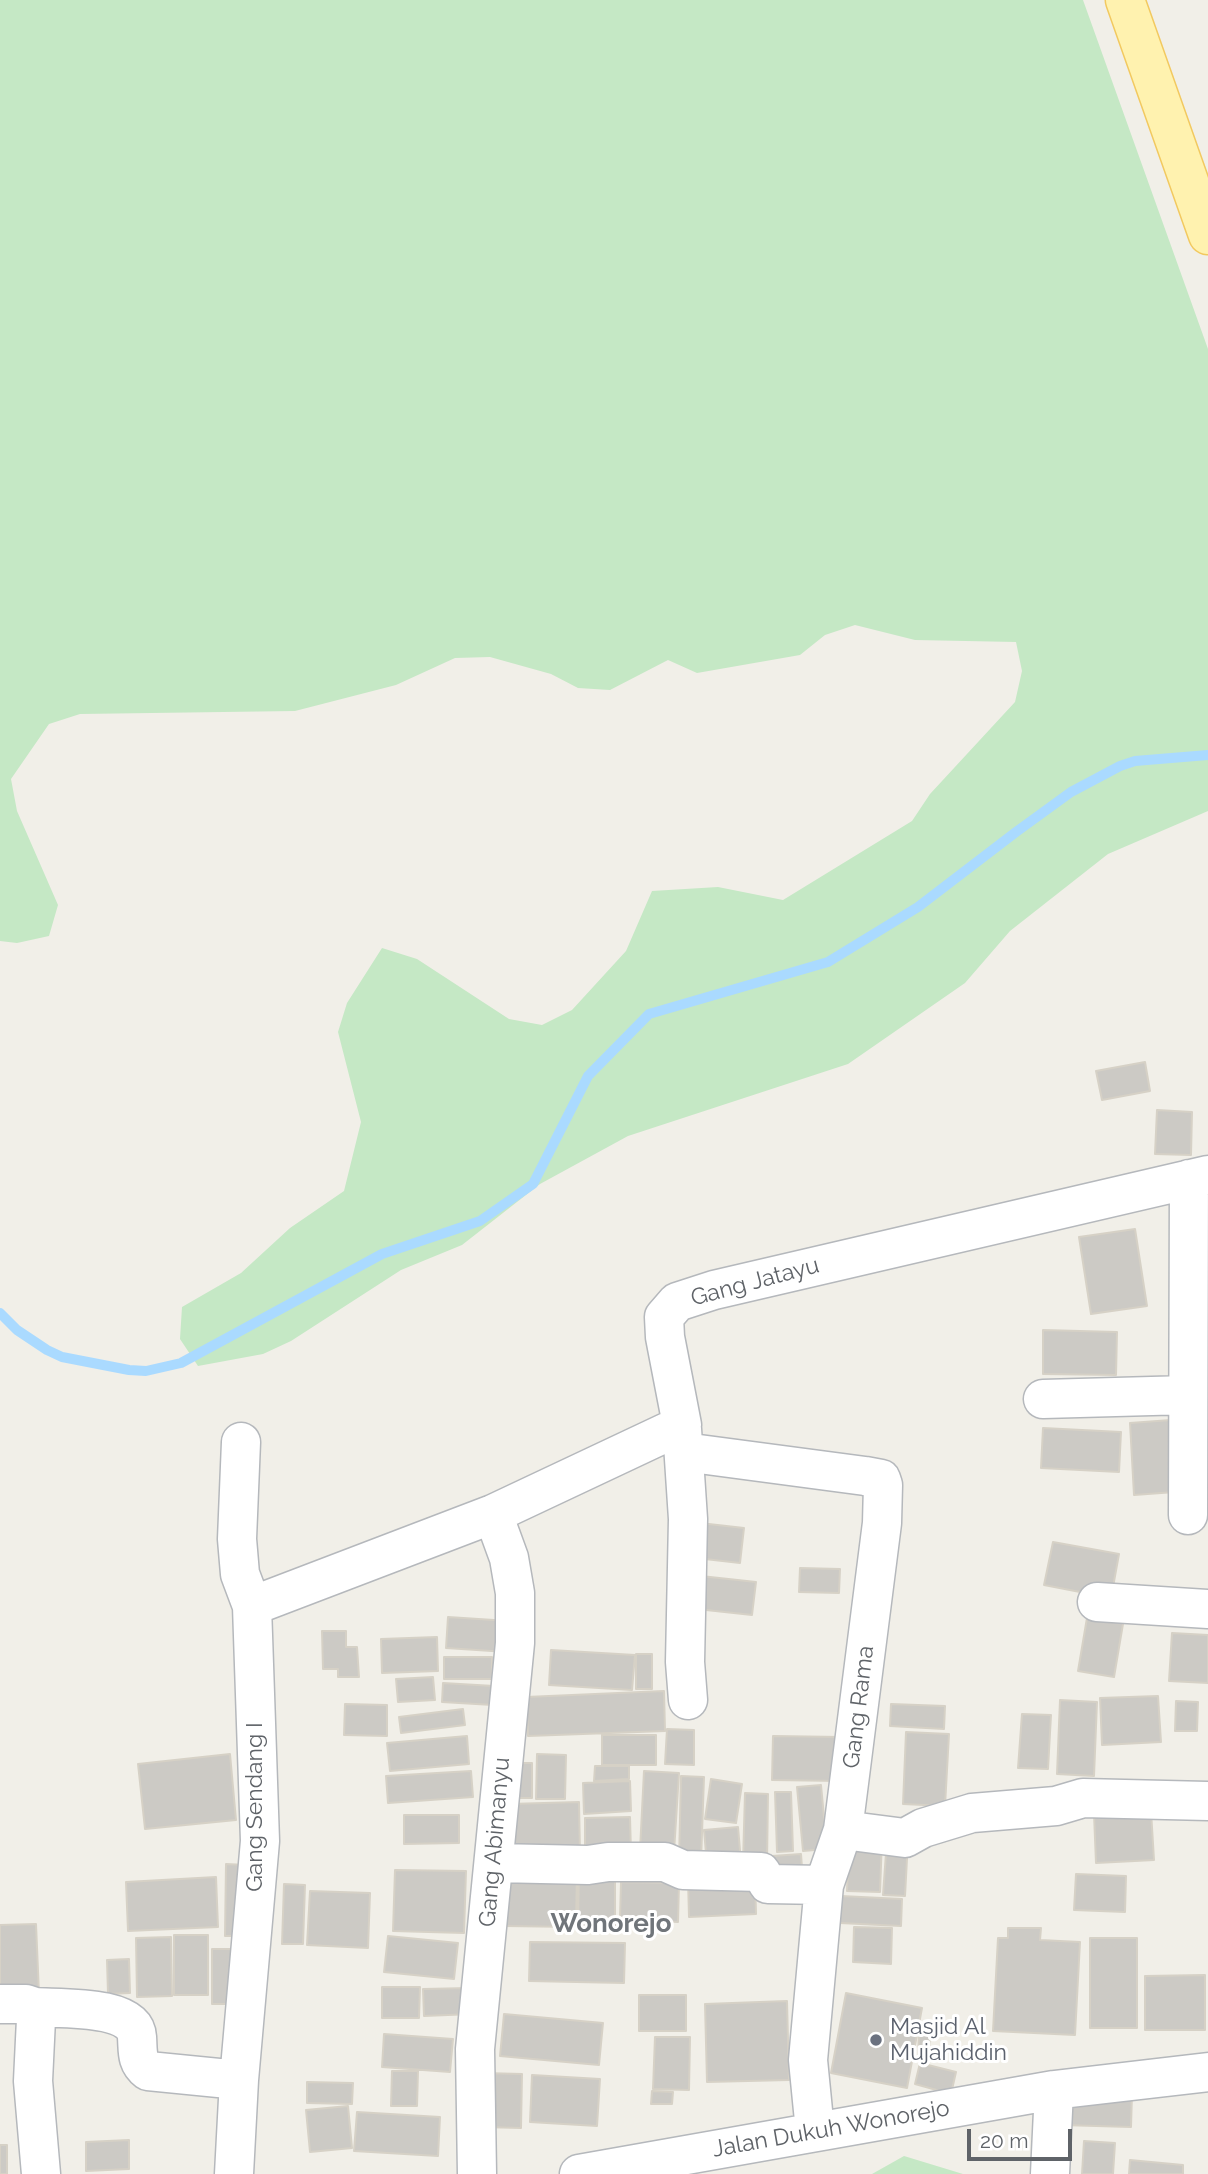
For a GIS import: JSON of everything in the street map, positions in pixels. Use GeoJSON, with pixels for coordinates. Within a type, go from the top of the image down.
{"type":"FeatureCollection","features":[{"type":"Feature","properties":{"kind":"main road"},"geometry":{"type":"LineString","coordinates":[[1125,0],[1208,235]]}},
{"type":"Feature","properties":{"kind":"street"},"geometry":{"type":"LineString","coordinates":[[1188,1515],[1188,1395],[1198,1177]]}},
{"type":"Feature","properties":{"kind":"street","name":"Gang Jatayu"},"geometry":{"type":"LineString","coordinates":[[688,1700],[685,1662],[688,1520],[683,1439],[664,1327],[664,1317],[677,1303],[714,1290],[1198,1177]]}},
{"type":"Feature","properties":{"kind":"street"},"geometry":{"type":"LineString","coordinates":[[1044,1399],[1188,1395]]}},
{"type":"Feature","properties":{"kind":"street"},"geometry":{"type":"LineString","coordinates":[[252,1606],[683,1439]]}},
{"type":"Feature","properties":{"kind":"street","name":"Gang Rama"},"geometry":{"type":"LineString","coordinates":[[683,1439],[881,1479],[883,1485],[882,1523],[843,1830],[824,1885],[808,2060],[815,2131]]}},
{"type":"Feature","properties":{"kind":"street","name":"Gang Sendang I"},"geometry":{"type":"LineString","coordinates":[[234,2174],[239,2080],[260,1841],[252,1606],[240,1574],[237,1539],[241,1442]]}},
{"type":"Feature","properties":{"kind":"street","name":"Gang Abimanyu"},"geometry":{"type":"LineString","coordinates":[[477,2174],[475,2049],[495,1863],[515,1630],[515,1593],[509,1558],[493,1514]]}},
{"type":"Feature","properties":{"kind":"street"},"geometry":{"type":"LineString","coordinates":[[1097,1602],[1208,1609]]}},
{"type":"Feature","properties":{"kind":"street"},"geometry":{"type":"LineString","coordinates":[[843,1830],[905,1838],[931,1826],[972,1813],[1056,1806],[1083,1798],[1208,1801]]}},
{"type":"Feature","properties":{"kind":"street"},"geometry":{"type":"LineString","coordinates":[[495,1863],[588,1865],[608,1862],[666,1862],[683,1870],[761,1872],[768,1884],[824,1885]]}},
{"type":"Feature","properties":{"kind":"street"},"geometry":{"type":"LineString","coordinates":[[17,2006],[117,2014],[130,2020],[136,2031],[141,2066],[148,2071],[239,2080]]}},
{"type":"Feature","properties":{"kind":"street"},"geometry":{"type":"LineString","coordinates":[[17,2006],[36,2019],[33,2081],[41,2174]]}},
{"type":"Feature","properties":{"kind":"street","name":"Jalan Dukuh Wonorejo"},"geometry":{"type":"LineString","coordinates":[[579,2174],[660,2167],[815,2131],[1054,2090],[1208,2072]]}},
{"type":"Feature","properties":{"kind":"street"},"geometry":{"type":"LineString","coordinates":[[1050,2174],[1054,2090]]}},
{"type":"Feature","properties":{"kind":"green space"},"geometry":{"type":"Polygon","coordinates":[[[0,0],[1083,0],[1208,349],[1208,811],[1108,854],[1010,931],[965,983],[848,1064],[628,1136],[540,1184],[462,1245],[401,1270],[291,1341],[263,1354],[198,1366],[180,1339],[182,1307],[241,1273],[290,1228],[344,1191],[361,1122],[338,1032],[347,1003],[382,948],[417,959],[509,1019],[542,1025],[572,1010],[626,951],[652,891],[718,887],[783,900],[912,821],[930,794],[1015,702],[1022,671],[1016,642],[915,640],[855,625],[825,635],[800,655],[697,673],[668,660],[610,690],[578,688],[551,674],[490,657],[455,658],[396,685],[295,711],[80,714],[49,724],[11,779],[17,811],[58,905],[49,936],[17,943],[0,941],[0,0]]]}},
{"type":"Feature","properties":{"kind":"green space"},"geometry":{"type":"Polygon","coordinates":[[[904,2156],[963,2174],[872,2174],[904,2156]]]}},
{"type":"Feature","properties":{"kind":"building"},"geometry":{"type":"Polygon","coordinates":[[[1145,1062],[1150,1091],[1102,1100],[1096,1071],[1145,1062]]]}},
{"type":"Feature","properties":{"kind":"building"},"geometry":{"type":"Polygon","coordinates":[[[1157,1110],[1192,1112],[1191,1155],[1155,1154],[1157,1110]]]}},
{"type":"Feature","properties":{"kind":"building"},"geometry":{"type":"Polygon","coordinates":[[[1135,1229],[1147,1306],[1091,1314],[1079,1237],[1135,1229]]]}},
{"type":"Feature","properties":{"kind":"building"},"geometry":{"type":"Polygon","coordinates":[[[1043,1330],[1117,1332],[1116,1375],[1043,1374],[1043,1330]]]}},
{"type":"Feature","properties":{"kind":"building"},"geometry":{"type":"Polygon","coordinates":[[[1171,1420],[1175,1492],[1134,1495],[1130,1423],[1171,1420]]]}},
{"type":"Feature","properties":{"kind":"building"},"geometry":{"type":"Polygon","coordinates":[[[1043,1428],[1121,1432],[1119,1472],[1041,1468],[1043,1428]]]}},
{"type":"Feature","properties":{"kind":"building"},"geometry":{"type":"Polygon","coordinates":[[[700,1523],[744,1528],[740,1563],[696,1558],[700,1523]]]}},
{"type":"Feature","properties":{"kind":"building"},"geometry":{"type":"Polygon","coordinates":[[[1053,1542],[1119,1554],[1111,1598],[1044,1585],[1053,1542]]]}},
{"type":"Feature","properties":{"kind":"building"},"geometry":{"type":"Polygon","coordinates":[[[800,1568],[840,1569],[839,1593],[799,1592],[800,1568]]]}},
{"type":"Feature","properties":{"kind":"building"},"geometry":{"type":"Polygon","coordinates":[[[701,1576],[756,1582],[752,1615],[697,1609],[701,1576]]]}},
{"type":"Feature","properties":{"kind":"building"},"geometry":{"type":"Polygon","coordinates":[[[1088,1612],[1124,1618],[1114,1677],[1078,1671],[1088,1612]]]}},
{"type":"Feature","properties":{"kind":"building"},"geometry":{"type":"Polygon","coordinates":[[[448,1617],[509,1621],[507,1652],[446,1648],[448,1617]]]}},
{"type":"Feature","properties":{"kind":"building"},"geometry":{"type":"Polygon","coordinates":[[[322,1631],[346,1631],[346,1647],[357,1647],[359,1677],[338,1677],[338,1669],[323,1669],[322,1631]]]}},
{"type":"Feature","properties":{"kind":"building"},"geometry":{"type":"Polygon","coordinates":[[[1172,1633],[1208,1635],[1208,1683],[1169,1681],[1172,1633]]]}},
{"type":"Feature","properties":{"kind":"building"},"geometry":{"type":"Polygon","coordinates":[[[437,1637],[438,1671],[382,1673],[381,1639],[437,1637]]]}},
{"type":"Feature","properties":{"kind":"building"},"geometry":{"type":"Polygon","coordinates":[[[551,1650],[635,1655],[632,1690],[549,1685],[551,1650]]]}},
{"type":"Feature","properties":{"kind":"building"},"geometry":{"type":"Polygon","coordinates":[[[636,1654],[652,1654],[652,1689],[636,1689],[636,1654]]]}},
{"type":"Feature","properties":{"kind":"building"},"geometry":{"type":"Polygon","coordinates":[[[444,1657],[492,1657],[492,1679],[444,1679],[444,1657]]]}},
{"type":"Feature","properties":{"kind":"building"},"geometry":{"type":"Polygon","coordinates":[[[433,1677],[435,1700],[398,1702],[396,1679],[433,1677]]]}},
{"type":"Feature","properties":{"kind":"building"},"geometry":{"type":"Polygon","coordinates":[[[443,1683],[494,1686],[493,1705],[442,1702],[443,1683]]]}},
{"type":"Feature","properties":{"kind":"building"},"geometry":{"type":"Polygon","coordinates":[[[664,1691],[665,1731],[528,1736],[526,1697],[664,1691]]]}},
{"type":"Feature","properties":{"kind":"building"},"geometry":{"type":"Polygon","coordinates":[[[1158,1696],[1161,1742],[1102,1745],[1100,1698],[1158,1696]]]}},
{"type":"Feature","properties":{"kind":"building"},"geometry":{"type":"Polygon","coordinates":[[[1060,1700],[1097,1702],[1094,1776],[1057,1774],[1060,1700]]]}},
{"type":"Feature","properties":{"kind":"building"},"geometry":{"type":"Polygon","coordinates":[[[1176,1701],[1198,1702],[1197,1731],[1175,1731],[1176,1701]]]}},
{"type":"Feature","properties":{"kind":"building"},"geometry":{"type":"Polygon","coordinates":[[[345,1704],[387,1705],[387,1736],[344,1735],[345,1704]]]}},
{"type":"Feature","properties":{"kind":"building"},"geometry":{"type":"Polygon","coordinates":[[[891,1704],[945,1706],[944,1729],[890,1726],[891,1704]]]}},
{"type":"Feature","properties":{"kind":"building"},"geometry":{"type":"Polygon","coordinates":[[[463,1709],[465,1725],[401,1733],[399,1717],[463,1709]]]}},
{"type":"Feature","properties":{"kind":"building"},"geometry":{"type":"Polygon","coordinates":[[[1022,1714],[1051,1715],[1048,1769],[1018,1768],[1022,1714]]]}},
{"type":"Feature","properties":{"kind":"building"},"geometry":{"type":"Polygon","coordinates":[[[667,1729],[694,1730],[694,1765],[665,1764],[667,1729]]]}},
{"type":"Feature","properties":{"kind":"building"},"geometry":{"type":"Polygon","coordinates":[[[906,1732],[949,1734],[945,1806],[903,1804],[906,1732]]]}},
{"type":"Feature","properties":{"kind":"building"},"geometry":{"type":"Polygon","coordinates":[[[602,1735],[656,1735],[656,1765],[602,1765],[602,1735]]]}},
{"type":"Feature","properties":{"kind":"building"},"geometry":{"type":"Polygon","coordinates":[[[467,1736],[469,1764],[390,1771],[387,1743],[467,1736]]]}},
{"type":"Feature","properties":{"kind":"building"},"geometry":{"type":"Polygon","coordinates":[[[773,1736],[841,1737],[841,1781],[772,1780],[773,1736]]]}},
{"type":"Feature","properties":{"kind":"building"},"geometry":{"type":"Polygon","coordinates":[[[230,1754],[236,1820],[145,1829],[138,1764],[230,1754]]]}},
{"type":"Feature","properties":{"kind":"building"},"geometry":{"type":"Polygon","coordinates":[[[537,1754],[566,1755],[565,1799],[536,1799],[537,1754]]]}},
{"type":"Feature","properties":{"kind":"building"},"geometry":{"type":"Polygon","coordinates":[[[507,1763],[532,1763],[532,1798],[507,1798],[507,1763]]]}},
{"type":"Feature","properties":{"kind":"building"},"geometry":{"type":"Polygon","coordinates":[[[595,1766],[629,1766],[629,1779],[594,1781],[595,1766]]]}},
{"type":"Feature","properties":{"kind":"building"},"geometry":{"type":"Polygon","coordinates":[[[471,1771],[473,1797],[388,1803],[386,1776],[471,1771]]]}},
{"type":"Feature","properties":{"kind":"building"},"geometry":{"type":"Polygon","coordinates":[[[644,1771],[679,1773],[674,1852],[640,1850],[644,1771]]]}},
{"type":"Feature","properties":{"kind":"building"},"geometry":{"type":"Polygon","coordinates":[[[681,1776],[704,1777],[701,1862],[679,1861],[681,1776]]]}},
{"type":"Feature","properties":{"kind":"building"},"geometry":{"type":"Polygon","coordinates":[[[711,1779],[742,1784],[736,1823],[705,1819],[711,1779]]]}},
{"type":"Feature","properties":{"kind":"building"},"geometry":{"type":"Polygon","coordinates":[[[630,1781],[631,1811],[584,1814],[583,1783],[630,1781]]]}},
{"type":"Feature","properties":{"kind":"building"},"geometry":{"type":"Polygon","coordinates":[[[821,1785],[827,1849],[803,1851],[797,1787],[821,1785]]]}},
{"type":"Feature","properties":{"kind":"building"},"geometry":{"type":"Polygon","coordinates":[[[775,1792],[791,1792],[793,1851],[777,1852],[775,1792]]]}},
{"type":"Feature","properties":{"kind":"building"},"geometry":{"type":"Polygon","coordinates":[[[745,1793],[768,1794],[767,1863],[743,1862],[745,1793]]]}},
{"type":"Feature","properties":{"kind":"building"},"geometry":{"type":"Polygon","coordinates":[[[579,1802],[580,1854],[511,1855],[509,1804],[579,1802]]]}},
{"type":"Feature","properties":{"kind":"building"},"geometry":{"type":"Polygon","coordinates":[[[1151,1811],[1154,1860],[1096,1863],[1094,1814],[1151,1811]]]}},
{"type":"Feature","properties":{"kind":"building"},"geometry":{"type":"Polygon","coordinates":[[[404,1815],[459,1815],[459,1843],[404,1844],[404,1815]]]}},
{"type":"Feature","properties":{"kind":"building"},"geometry":{"type":"Polygon","coordinates":[[[630,1817],[631,1853],[585,1854],[585,1818],[630,1817]]]}},
{"type":"Feature","properties":{"kind":"building"},"geometry":{"type":"Polygon","coordinates":[[[738,1827],[741,1862],[707,1865],[704,1830],[738,1827]]]}},
{"type":"Feature","properties":{"kind":"building"},"geometry":{"type":"Polygon","coordinates":[[[849,1837],[882,1839],[880,1892],[847,1891],[849,1837]]]}},
{"type":"Feature","properties":{"kind":"building"},"geometry":{"type":"Polygon","coordinates":[[[887,1839],[908,1840],[905,1896],[883,1895],[887,1839]]]}},
{"type":"Feature","properties":{"kind":"building"},"geometry":{"type":"Polygon","coordinates":[[[801,1854],[803,1881],[774,1883],[772,1856],[801,1854]]]}},
{"type":"Feature","properties":{"kind":"building"},"geometry":{"type":"Polygon","coordinates":[[[226,1864],[246,1865],[245,1936],[225,1936],[226,1864]]]}},
{"type":"Feature","properties":{"kind":"building"},"geometry":{"type":"Polygon","coordinates":[[[506,1866],[577,1867],[576,1927],[505,1926],[506,1866]]]}},
{"type":"Feature","properties":{"kind":"building"},"geometry":{"type":"Polygon","coordinates":[[[579,1869],[615,1869],[615,1926],[578,1926],[579,1869]]]}},
{"type":"Feature","properties":{"kind":"building"},"geometry":{"type":"Polygon","coordinates":[[[395,1870],[466,1871],[464,1933],[393,1931],[395,1870]]]}},
{"type":"Feature","properties":{"kind":"building"},"geometry":{"type":"Polygon","coordinates":[[[1076,1874],[1126,1876],[1125,1912],[1074,1910],[1076,1874]]]}},
{"type":"Feature","properties":{"kind":"building"},"geometry":{"type":"Polygon","coordinates":[[[755,1876],[756,1914],[689,1917],[688,1879],[755,1876]]]}},
{"type":"Feature","properties":{"kind":"building"},"geometry":{"type":"Polygon","coordinates":[[[216,1877],[218,1927],[128,1931],[126,1882],[216,1877]]]}},
{"type":"Feature","properties":{"kind":"building"},"geometry":{"type":"Polygon","coordinates":[[[621,1882],[679,1883],[678,1922],[620,1919],[621,1882]]]}},
{"type":"Feature","properties":{"kind":"building"},"geometry":{"type":"Polygon","coordinates":[[[284,1884],[305,1885],[303,1944],[282,1944],[284,1884]]]}},
{"type":"Feature","properties":{"kind":"building"},"geometry":{"type":"Polygon","coordinates":[[[310,1891],[370,1893],[368,1948],[307,1945],[310,1891]]]}},
{"type":"Feature","properties":{"kind":"building"},"geometry":{"type":"Polygon","coordinates":[[[841,1896],[902,1899],[901,1926],[840,1923],[841,1896]]]}},
{"type":"Feature","properties":{"kind":"building"},"geometry":{"type":"Polygon","coordinates":[[[36,1924],[39,1994],[0,1996],[0,1925],[36,1924]]]}},
{"type":"Feature","properties":{"kind":"building"},"geometry":{"type":"Polygon","coordinates":[[[854,1927],[892,1928],[891,1964],[853,1962],[854,1927]]]}},
{"type":"Feature","properties":{"kind":"building"},"geometry":{"type":"Polygon","coordinates":[[[1008,1928],[1041,1928],[1040,1940],[1080,1942],[1075,2035],[993,2031],[998,1938],[1008,1938],[1008,1928]]]}},
{"type":"Feature","properties":{"kind":"building"},"geometry":{"type":"Polygon","coordinates":[[[174,1935],[208,1935],[208,1995],[174,1995],[174,1935]]]}},
{"type":"Feature","properties":{"kind":"building"},"geometry":{"type":"Polygon","coordinates":[[[388,1936],[458,1943],[454,1979],[384,1972],[388,1936]]]}},
{"type":"Feature","properties":{"kind":"building"},"geometry":{"type":"Polygon","coordinates":[[[171,1937],[172,1996],[137,1997],[136,1938],[171,1937]]]}},
{"type":"Feature","properties":{"kind":"building"},"geometry":{"type":"Polygon","coordinates":[[[1090,1938],[1137,1938],[1137,2028],[1090,2028],[1090,1938]]]}},
{"type":"Feature","properties":{"kind":"building"},"geometry":{"type":"Polygon","coordinates":[[[530,1942],[625,1943],[624,1983],[529,1981],[530,1942]]]}},
{"type":"Feature","properties":{"kind":"building"},"geometry":{"type":"Polygon","coordinates":[[[212,1949],[245,1949],[245,2004],[212,2004],[212,1949]]]}},
{"type":"Feature","properties":{"kind":"building"},"geometry":{"type":"Polygon","coordinates":[[[129,1959],[130,1993],[108,1994],[107,1960],[129,1959]]]}},
{"type":"Feature","properties":{"kind":"building"},"geometry":{"type":"Polygon","coordinates":[[[1205,1975],[1205,2030],[1145,2030],[1145,1976],[1205,1975]]]}},
{"type":"Feature","properties":{"kind":"building"},"geometry":{"type":"Polygon","coordinates":[[[382,1987],[420,1987],[419,2018],[382,2018],[382,1987]]]}},
{"type":"Feature","properties":{"kind":"building"},"geometry":{"type":"Polygon","coordinates":[[[470,1988],[472,2014],[424,2016],[423,1989],[470,1988]]]}},
{"type":"Feature","properties":{"kind":"building","name":"Masjid Al Mujahiddin"},"geometry":{"type":"Polygon","coordinates":[[[846,1993],[922,2008],[907,2088],[831,2073],[846,1993]]]}},
{"type":"Feature","properties":{"kind":"building"},"geometry":{"type":"Polygon","coordinates":[[[639,1995],[686,1995],[686,2031],[639,2031],[639,1995]]]}},
{"type":"Feature","properties":{"kind":"building"},"geometry":{"type":"Polygon","coordinates":[[[787,2001],[789,2080],[707,2082],[705,2004],[787,2001]]]}},
{"type":"Feature","properties":{"kind":"building"},"geometry":{"type":"Polygon","coordinates":[[[504,2014],[603,2023],[599,2065],[500,2056],[504,2014]]]}},
{"type":"Feature","properties":{"kind":"building"},"geometry":{"type":"Polygon","coordinates":[[[919,2032],[930,2032],[929,2056],[918,2056],[919,2032]]]}},
{"type":"Feature","properties":{"kind":"building"},"geometry":{"type":"Polygon","coordinates":[[[384,2034],[453,2039],[450,2072],[382,2067],[384,2034]]]}},
{"type":"Feature","properties":{"kind":"building"},"geometry":{"type":"Polygon","coordinates":[[[655,2037],[690,2037],[689,2090],[653,2089],[655,2037]]]}},
{"type":"Feature","properties":{"kind":"building"},"geometry":{"type":"Polygon","coordinates":[[[920,2063],[956,2072],[951,2094],[915,2084],[920,2063]]]}},
{"type":"Feature","properties":{"kind":"building"},"geometry":{"type":"Polygon","coordinates":[[[392,2071],[418,2071],[417,2106],[391,2106],[392,2071]]]}},
{"type":"Feature","properties":{"kind":"building"},"geometry":{"type":"Polygon","coordinates":[[[483,2073],[522,2074],[521,2128],[483,2127],[483,2073]]]}},
{"type":"Feature","properties":{"kind":"building"},"geometry":{"type":"Polygon","coordinates":[[[532,2075],[600,2079],[597,2126],[530,2122],[532,2075]]]}},
{"type":"Feature","properties":{"kind":"building"},"geometry":{"type":"Polygon","coordinates":[[[307,2082],[353,2083],[352,2104],[307,2103],[307,2082]]]}},
{"type":"Feature","properties":{"kind":"building"},"geometry":{"type":"Polygon","coordinates":[[[652,2091],[673,2092],[672,2104],[651,2104],[652,2091]]]}},
{"type":"Feature","properties":{"kind":"building"},"geometry":{"type":"Polygon","coordinates":[[[1062,2091],[1132,2094],[1131,2127],[1061,2125],[1062,2091]]]}},
{"type":"Feature","properties":{"kind":"building"},"geometry":{"type":"Polygon","coordinates":[[[348,2106],[352,2148],[310,2152],[306,2110],[348,2106]]]}},
{"type":"Feature","properties":{"kind":"building"},"geometry":{"type":"Polygon","coordinates":[[[357,2112],[440,2117],[438,2156],[354,2151],[357,2112]]]}},
{"type":"Feature","properties":{"kind":"building"},"geometry":{"type":"Polygon","coordinates":[[[129,2140],[129,2169],[86,2171],[86,2142],[129,2140]]]}},
{"type":"Feature","properties":{"kind":"building"},"geometry":{"type":"Polygon","coordinates":[[[1084,2141],[1115,2143],[1113,2174],[1082,2174],[1084,2141]]]}},
{"type":"Feature","properties":{"kind":"building"},"geometry":{"type":"Polygon","coordinates":[[[0,2145],[7,2145],[7,2174],[0,2174],[0,2145]]]}},
{"type":"Feature","properties":{"kind":"building"},"geometry":{"type":"Polygon","coordinates":[[[1130,2160],[1183,2165],[1183,2174],[1129,2174],[1130,2160]]]}},
{"type":"Feature","properties":{"kind":"waterway"},"geometry":{"type":"LineString","coordinates":[[0,1313],[17,1330],[62,1357],[146,1371],[181,1363],[382,1254],[480,1221],[533,1184],[588,1076],[649,1014],[828,962],[918,907],[1071,792],[1135,761],[1208,755]]}},
{"type":"Feature","properties":{"kind":"place","name":"Masjid Al Mujahiddin"},"geometry":{"type":"Point","coordinates":[876,2040]}},
{"type":"Feature","properties":{"kind":"district","name":"Wonorejo"},"geometry":{"type":"Point","coordinates":[611,1924]}}]}
